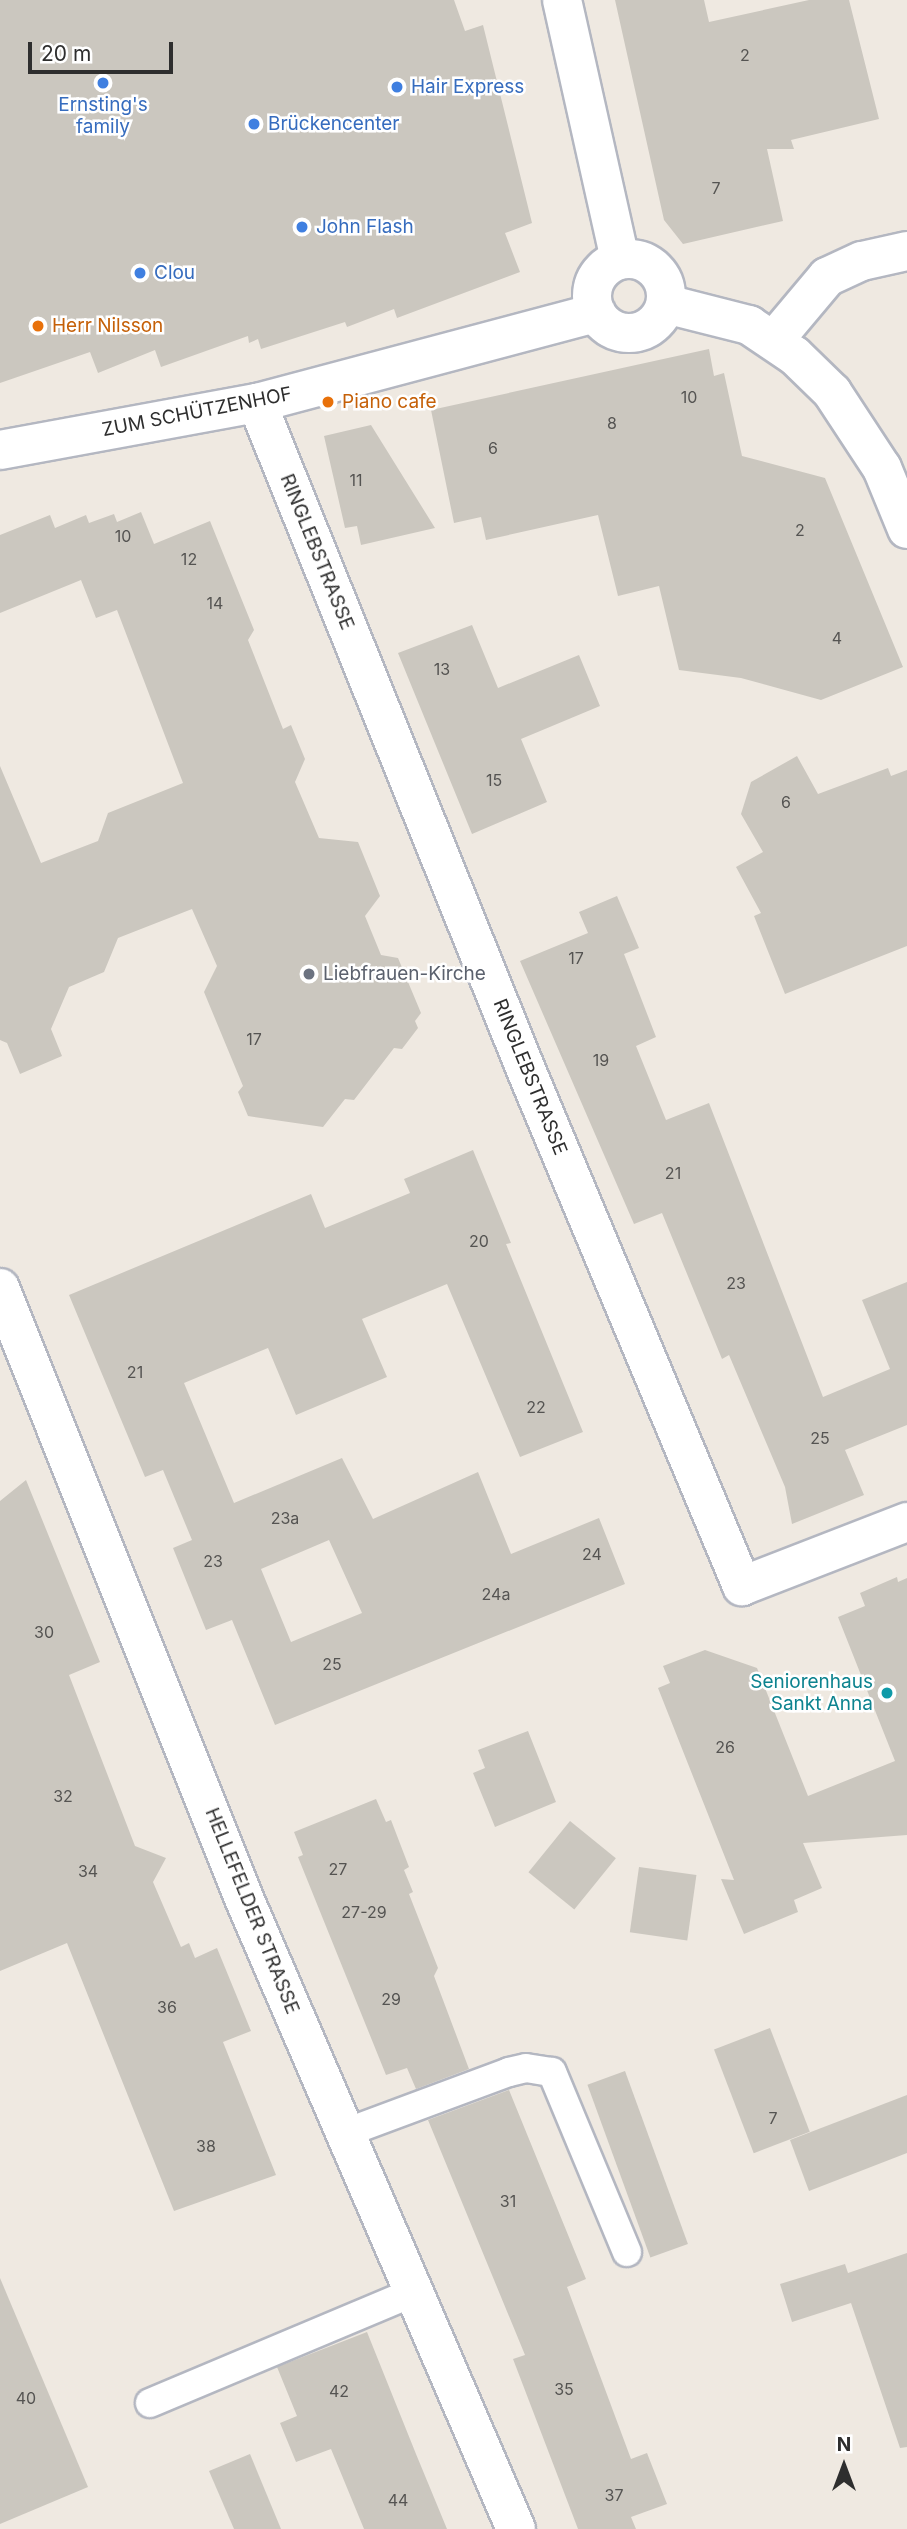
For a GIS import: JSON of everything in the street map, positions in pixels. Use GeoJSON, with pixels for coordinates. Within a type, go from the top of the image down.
{"type":"FeatureCollection","features":[{"type":"Feature","properties":{"kind":"street"},"geometry":{"type":"LineString","coordinates":[[562,0],[620,260]]}},
{"type":"Feature","properties":{"kind":"street"},"geometry":{"type":"LineString","coordinates":[[775,338],[827,277],[862,261],[907,251]]}},
{"type":"Feature","properties":{"kind":"street"},"geometry":{"type":"LineString","coordinates":[[633,259],[655,270],[663,281],[666,304],[654,324],[634,333],[612,330],[596,313],[595,281],[620,260],[633,259]]}},
{"type":"Feature","properties":{"kind":"street"},"geometry":{"type":"LineString","coordinates":[[666,304],[749,325],[775,338],[832,392],[882,468],[907,529]]}},
{"type":"Feature","properties":{"kind":"street","name":"ZUM SCHÜTZENHOF"},"geometry":{"type":"LineString","coordinates":[[0,450],[257,403],[596,313]]}},
{"type":"Feature","properties":{"kind":"street","name":"RINGLEBSTRASSE"},"geometry":{"type":"LineString","coordinates":[[257,403],[524,1065],[742,1586],[907,1522]]}},
{"type":"Feature","properties":{"kind":"street","name":"HELLEFELDER STRASSE"},"geometry":{"type":"LineString","coordinates":[[0,1287],[243,1896],[516,2529]]}},
{"type":"Feature","properties":{"kind":"lane"},"geometry":{"type":"LineString","coordinates":[[345,2133],[509,2072],[526,2068],[552,2072],[626,2252]]}},
{"type":"Feature","properties":{"kind":"lane"},"geometry":{"type":"LineString","coordinates":[[150,2403],[414,2292]]}},
{"type":"Feature","properties":{"kind":"building","name":"Brückencenter"},"geometry":{"type":"Polygon","coordinates":[[[0,0],[454,0],[465,31],[483,25],[532,223],[505,233],[520,272],[397,318],[394,309],[347,327],[345,322],[261,349],[258,339],[249,343],[248,336],[161,367],[155,350],[98,373],[90,352],[0,383],[0,0]]]}},
{"type":"Feature","properties":{"kind":"building"},"geometry":{"type":"Polygon","coordinates":[[[615,0],[704,0],[709,22],[809,0],[849,0],[879,119],[791,140],[794,149],[767,149],[783,221],[683,244],[664,220],[615,0]]]}},
{"type":"Feature","properties":{"kind":"building"},"geometry":{"type":"Polygon","coordinates":[[[709,349],[714,376],[724,373],[742,456],[825,478],[903,667],[821,700],[741,678],[679,670],[659,586],[618,596],[598,515],[486,540],[481,517],[454,523],[431,410],[709,349]]]}},
{"type":"Feature","properties":{"kind":"building"},"geometry":{"type":"Polygon","coordinates":[[[371,425],[435,528],[361,545],[357,526],[345,528],[324,436],[371,425]]]}},
{"type":"Feature","properties":{"kind":"building"},"geometry":{"type":"Polygon","coordinates":[[[141,512],[154,544],[210,521],[254,630],[248,640],[283,729],[291,725],[305,759],[295,782],[319,838],[358,842],[380,896],[365,916],[381,955],[398,958],[421,1013],[415,1021],[418,1028],[402,1049],[394,1048],[354,1100],[345,1099],[323,1127],[248,1116],[238,1092],[243,1086],[204,992],[217,966],[192,909],[118,938],[104,972],[69,987],[51,1029],[62,1056],[20,1074],[7,1043],[0,1040],[0,766],[41,863],[98,841],[108,813],[183,783],[117,610],[96,618],[81,580],[0,613],[0,535],[50,515],[55,528],[86,515],[89,523],[114,514],[117,522],[141,512]]]}},
{"type":"Feature","properties":{"kind":"building"},"geometry":{"type":"Polygon","coordinates":[[[472,625],[498,688],[579,655],[600,706],[521,739],[547,802],[472,834],[398,653],[472,625]]]}},
{"type":"Feature","properties":{"kind":"building"},"geometry":{"type":"Polygon","coordinates":[[[797,756],[818,794],[888,768],[891,776],[907,770],[907,946],[785,994],[754,916],[761,913],[736,867],[763,852],[741,814],[751,782],[797,756]]]}},
{"type":"Feature","properties":{"kind":"building"},"geometry":{"type":"Polygon","coordinates":[[[617,896],[639,948],[624,954],[656,1037],[636,1046],[666,1120],[709,1103],[823,1397],[890,1369],[862,1300],[907,1282],[907,1425],[845,1450],[864,1495],[792,1524],[785,1487],[729,1355],[722,1359],[662,1213],[634,1224],[520,961],[588,933],[579,912],[617,896]]]}},
{"type":"Feature","properties":{"kind":"building"},"geometry":{"type":"Polygon","coordinates":[[[473,1150],[511,1243],[506,1244],[583,1432],[520,1457],[447,1284],[362,1319],[387,1377],[296,1415],[268,1348],[184,1383],[234,1503],[342,1458],[373,1519],[478,1472],[511,1554],[599,1518],[625,1584],[275,1725],[232,1620],[206,1630],[173,1548],[192,1540],[163,1470],[145,1477],[69,1295],[311,1194],[325,1228],[410,1193],[404,1179],[473,1150]],[[329,1540],[261,1569],[291,1642],[362,1613],[329,1540]]]}},
{"type":"Feature","properties":{"kind":"building"},"geometry":{"type":"Polygon","coordinates":[[[26,1480],[100,1662],[69,1675],[135,1846],[166,1858],[153,1882],[181,1947],[189,1943],[195,1958],[217,1948],[251,2031],[223,2042],[276,2175],[174,2211],[67,1943],[0,1971],[0,1501],[26,1480]]]}},
{"type":"Feature","properties":{"kind":"building"},"geometry":{"type":"Polygon","coordinates":[[[897,1577],[898,1582],[907,1578],[907,1835],[803,1843],[822,1888],[794,1900],[798,1912],[744,1934],[721,1879],[734,1880],[658,1688],[670,1683],[663,1666],[705,1650],[757,1668],[808,1796],[895,1761],[838,1617],[865,1606],[860,1593],[897,1577]]]}},
{"type":"Feature","properties":{"kind":"building"},"geometry":{"type":"Polygon","coordinates":[[[528,1731],[556,1802],[495,1827],[473,1773],[485,1768],[478,1750],[528,1731]]]}},
{"type":"Feature","properties":{"kind":"building"},"geometry":{"type":"Polygon","coordinates":[[[376,1799],[386,1822],[391,1820],[409,1867],[404,1870],[413,1892],[409,1894],[438,1968],[434,1976],[469,2069],[416,2089],[407,2068],[386,2075],[298,1857],[303,1855],[294,1832],[376,1799]]]}},
{"type":"Feature","properties":{"kind":"building"},"geometry":{"type":"Polygon","coordinates":[[[570,1821],[616,1858],[574,1909],[528,1872],[570,1821]]]}},
{"type":"Feature","properties":{"kind":"building"},"geometry":{"type":"Polygon","coordinates":[[[639,1867],[696,1875],[687,1940],[630,1932],[639,1867]]]}},
{"type":"Feature","properties":{"kind":"building"},"geometry":{"type":"Polygon","coordinates":[[[770,2028],[810,2132],[754,2153],[714,2050],[770,2028]]]}},
{"type":"Feature","properties":{"kind":"building"},"geometry":{"type":"Polygon","coordinates":[[[625,2071],[688,2244],[650,2258],[587,2085],[625,2071]]]}},
{"type":"Feature","properties":{"kind":"building"},"geometry":{"type":"Polygon","coordinates":[[[509,2090],[586,2279],[567,2287],[631,2459],[647,2453],[667,2504],[631,2517],[636,2529],[578,2529],[513,2359],[525,2355],[428,2120],[509,2090]]]}},
{"type":"Feature","properties":{"kind":"building"},"geometry":{"type":"Polygon","coordinates":[[[907,2095],[907,2153],[809,2191],[790,2140],[907,2095]]]}},
{"type":"Feature","properties":{"kind":"building"},"geometry":{"type":"Polygon","coordinates":[[[907,2253],[907,2447],[900,2448],[851,2303],[792,2322],[780,2284],[845,2264],[848,2273],[907,2253]]]}},
{"type":"Feature","properties":{"kind":"building"},"geometry":{"type":"Polygon","coordinates":[[[0,2278],[88,2487],[0,2524],[0,2278]]]}},
{"type":"Feature","properties":{"kind":"building"},"geometry":{"type":"Polygon","coordinates":[[[367,2332],[447,2529],[364,2529],[331,2449],[296,2462],[280,2423],[297,2416],[277,2367],[367,2332]]]}},
{"type":"Feature","properties":{"kind":"building"},"geometry":{"type":"Polygon","coordinates":[[[250,2454],[281,2529],[234,2529],[209,2471],[250,2454]]]}},
{"type":"Feature","properties":{"kind":"place","name":"Ernsting's family"},"geometry":{"type":"Point","coordinates":[103,83]}},
{"type":"Feature","properties":{"kind":"place","name":"Hair Express"},"geometry":{"type":"Point","coordinates":[397,87]}},
{"type":"Feature","properties":{"kind":"place","name":"Brückencenter"},"geometry":{"type":"Point","coordinates":[254,124]}},
{"type":"Feature","properties":{"kind":"place","name":"John Flash"},"geometry":{"type":"Point","coordinates":[302,227]}},
{"type":"Feature","properties":{"kind":"place","name":"Clou"},"geometry":{"type":"Point","coordinates":[140,273]}},
{"type":"Feature","properties":{"kind":"place","name":"Herr Nilsson"},"geometry":{"type":"Point","coordinates":[38,326]}},
{"type":"Feature","properties":{"kind":"place","name":"Piano cafe"},"geometry":{"type":"Point","coordinates":[328,402]}},
{"type":"Feature","properties":{"kind":"place","name":"Liebfrauen-Kirche"},"geometry":{"type":"Point","coordinates":[309,974]}},
{"type":"Feature","properties":{"kind":"place","name":"Seniorenhaus Sankt Anna"},"geometry":{"type":"Point","coordinates":[887,1693]}}]}
